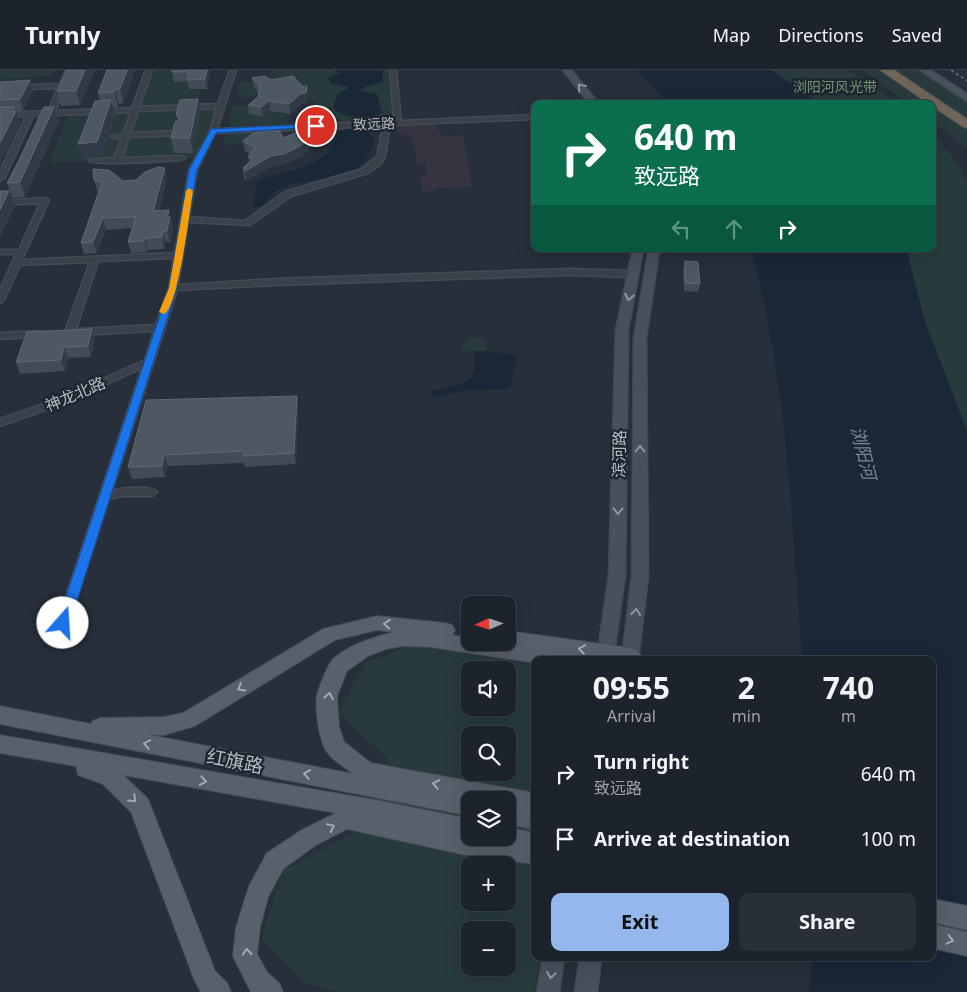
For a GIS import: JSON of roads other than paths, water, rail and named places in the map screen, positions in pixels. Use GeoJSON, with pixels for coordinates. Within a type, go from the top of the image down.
{"type":"FeatureCollection","features":[{"type":"Feature","properties":{"kind":"highway"},"geometry":{"type":"LineString","coordinates":[[876,70],[920,100]]}},
{"type":"Feature","properties":{"kind":"highway"},"geometry":{"type":"LineString","coordinates":[[886,70],[931,100]]}},
{"type":"Feature","properties":{"kind":"highway"},"geometry":{"type":"LineString","coordinates":[[936,103],[967,124]]}},
{"type":"Feature","properties":{"kind":"highway"},"geometry":{"type":"LineString","coordinates":[[936,111],[967,131]]}},
{"type":"Feature","properties":{"kind":"main road"},"geometry":{"type":"LineString","coordinates":[[556,70],[580,100]]}},
{"type":"Feature","properties":{"kind":"main road"},"geometry":{"type":"LineString","coordinates":[[566,70],[592,100]]}},
{"type":"Feature","properties":{"kind":"main road"},"geometry":{"type":"LineString","coordinates":[[924,70],[967,98]]}},
{"type":"Feature","properties":{"kind":"main road","name":"滨河路"},"geometry":{"type":"LineString","coordinates":[[606,656],[617,575],[622,330],[637,252]]}},
{"type":"Feature","properties":{"kind":"main road","name":"滨河路"},"geometry":{"type":"LineString","coordinates":[[630,656],[640,576],[640,338],[654,252]]}},
{"type":"Feature","properties":{"kind":"main road"},"geometry":{"type":"LineString","coordinates":[[60,728],[164,726],[188,720],[330,634],[377,623],[461,632]]}},
{"type":"Feature","properties":{"kind":"main road"},"geometry":{"type":"LineString","coordinates":[[531,802],[366,771],[335,746],[329,727],[327,696],[339,666],[361,651],[383,642],[404,638],[430,639],[537,656]]}},
{"type":"Feature","properties":{"kind":"main road"},"geometry":{"type":"LineString","coordinates":[[516,640],[606,656]]}},
{"type":"Feature","properties":{"kind":"main road","name":"红旗路"},"geometry":{"type":"LineString","coordinates":[[0,715],[461,804]]}},
{"type":"Feature","properties":{"kind":"main road","name":"红旗路"},"geometry":{"type":"LineString","coordinates":[[0,744],[376,810],[461,828]]}},
{"type":"Feature","properties":{"kind":"main road"},"geometry":{"type":"LineString","coordinates":[[45,752],[110,777],[140,806],[206,979],[218,992]]}},
{"type":"Feature","properties":{"kind":"main road"},"geometry":{"type":"LineString","coordinates":[[516,816],[531,819]]}},
{"type":"Feature","properties":{"kind":"main road"},"geometry":{"type":"LineString","coordinates":[[270,992],[258,982],[246,956],[248,928],[256,894],[275,861],[308,838],[346,819],[474,847],[531,853]]}},
{"type":"Feature","properties":{"kind":"main road"},"geometry":{"type":"LineString","coordinates":[[516,839],[531,842]]}},
{"type":"Feature","properties":{"kind":"main road"},"geometry":{"type":"LineString","coordinates":[[936,911],[967,918]]}},
{"type":"Feature","properties":{"kind":"main road"},"geometry":{"type":"LineString","coordinates":[[936,937],[967,944]]}},
{"type":"Feature","properties":{"kind":"main road"},"geometry":{"type":"LineString","coordinates":[[548,992],[553,961]]}},
{"type":"Feature","properties":{"kind":"main road"},"geometry":{"type":"LineString","coordinates":[[586,992],[591,961]]}},
{"type":"Feature","properties":{"kind":"street"},"geometry":{"type":"LineString","coordinates":[[50,114],[69,70]]}},
{"type":"Feature","properties":{"kind":"street"},"geometry":{"type":"LineString","coordinates":[[117,161],[149,70]]}},
{"type":"Feature","properties":{"kind":"street"},"geometry":{"type":"LineString","coordinates":[[63,623],[106,496],[139,407],[148,362],[173,288],[193,170],[213,131],[233,70]]}},
{"type":"Feature","properties":{"kind":"street"},"geometry":{"type":"LineString","coordinates":[[393,70],[398,123]]}},
{"type":"Feature","properties":{"kind":"street"},"geometry":{"type":"LineString","coordinates":[[0,88],[61,86]]}},
{"type":"Feature","properties":{"kind":"street"},"geometry":{"type":"LineString","coordinates":[[3,117],[30,114],[221,106]]}},
{"type":"Feature","properties":{"kind":"street"},"geometry":{"type":"LineString","coordinates":[[0,179],[30,114]]}},
{"type":"Feature","properties":{"kind":"street","name":"致远路"},"geometry":{"type":"LineString","coordinates":[[213,131],[531,117]]}},
{"type":"Feature","properties":{"kind":"street"},"geometry":{"type":"LineString","coordinates":[[184,219],[247,223],[288,194],[365,170],[378,162],[381,156],[387,124]]}},
{"type":"Feature","properties":{"kind":"street"},"geometry":{"type":"LineString","coordinates":[[116,136],[178,133]]}},
{"type":"Feature","properties":{"kind":"street"},"geometry":{"type":"LineString","coordinates":[[0,158],[10,158]]}},
{"type":"Feature","properties":{"kind":"street"},"geometry":{"type":"LineString","coordinates":[[93,161],[181,158]]}},
{"type":"Feature","properties":{"kind":"street"},"geometry":{"type":"LineString","coordinates":[[0,203],[45,200],[0,300]]}},
{"type":"Feature","properties":{"kind":"street"},"geometry":{"type":"LineString","coordinates":[[0,252],[21,252]]}},
{"type":"Feature","properties":{"kind":"street"},"geometry":{"type":"LineString","coordinates":[[16,263],[178,255]]}},
{"type":"Feature","properties":{"kind":"street"},"geometry":{"type":"LineString","coordinates":[[62,333],[95,259]]}},
{"type":"Feature","properties":{"kind":"street"},"geometry":{"type":"LineString","coordinates":[[173,288],[276,282],[570,272],[633,274]]}},
{"type":"Feature","properties":{"kind":"street"},"geometry":{"type":"LineString","coordinates":[[0,336],[159,328]]}},
{"type":"Feature","properties":{"kind":"street","name":"神龙北路"},"geometry":{"type":"LineString","coordinates":[[0,423],[64,400],[148,362]]}},
{"type":"Feature","properties":{"kind":"street"},"geometry":{"type":"LineString","coordinates":[[106,496],[122,492],[152,492]]}},
{"type":"Feature","properties":{"kind":"water"},"geometry":{"type":"Polygon","coordinates":[[[332,70],[383,70],[383,82],[367,86],[359,91],[377,94],[382,113],[356,117],[337,111],[333,107],[337,95],[349,87],[332,84],[328,78],[341,73],[332,70]]]}},
{"type":"Feature","properties":{"kind":"water"},"geometry":{"type":"Polygon","coordinates":[[[637,70],[771,70],[814,100],[666,100],[637,70]]]}},
{"type":"Feature","properties":{"kind":"water"},"geometry":{"type":"Polygon","coordinates":[[[350,128],[366,129],[374,141],[367,157],[358,168],[333,178],[290,185],[277,190],[262,207],[253,207],[257,181],[304,167],[322,158],[329,151],[340,131],[350,128]]]}},
{"type":"Feature","properties":{"kind":"water","name":"浏阳河"},"geometry":{"type":"Polygon","coordinates":[[[752,252],[907,252],[925,322],[967,431],[967,992],[809,992],[812,961],[936,961],[936,656],[802,656],[787,453],[781,401],[763,299],[752,252]]]}},
{"type":"Feature","properties":{"kind":"water"},"geometry":{"type":"Polygon","coordinates":[[[486,351],[514,355],[517,358],[510,386],[507,389],[467,390],[435,397],[431,395],[431,392],[463,383],[469,379],[475,368],[474,352],[486,351]]]}},
{"type":"Feature","properties":{"kind":"railway"},"geometry":{"type":"LineString","coordinates":[[951,70],[967,81]]}},
{"type":"Feature","properties":{"kind":"park label","name":"浏阳河风光带"},"geometry":{"type":"Point","coordinates":[835,87]}}]}
